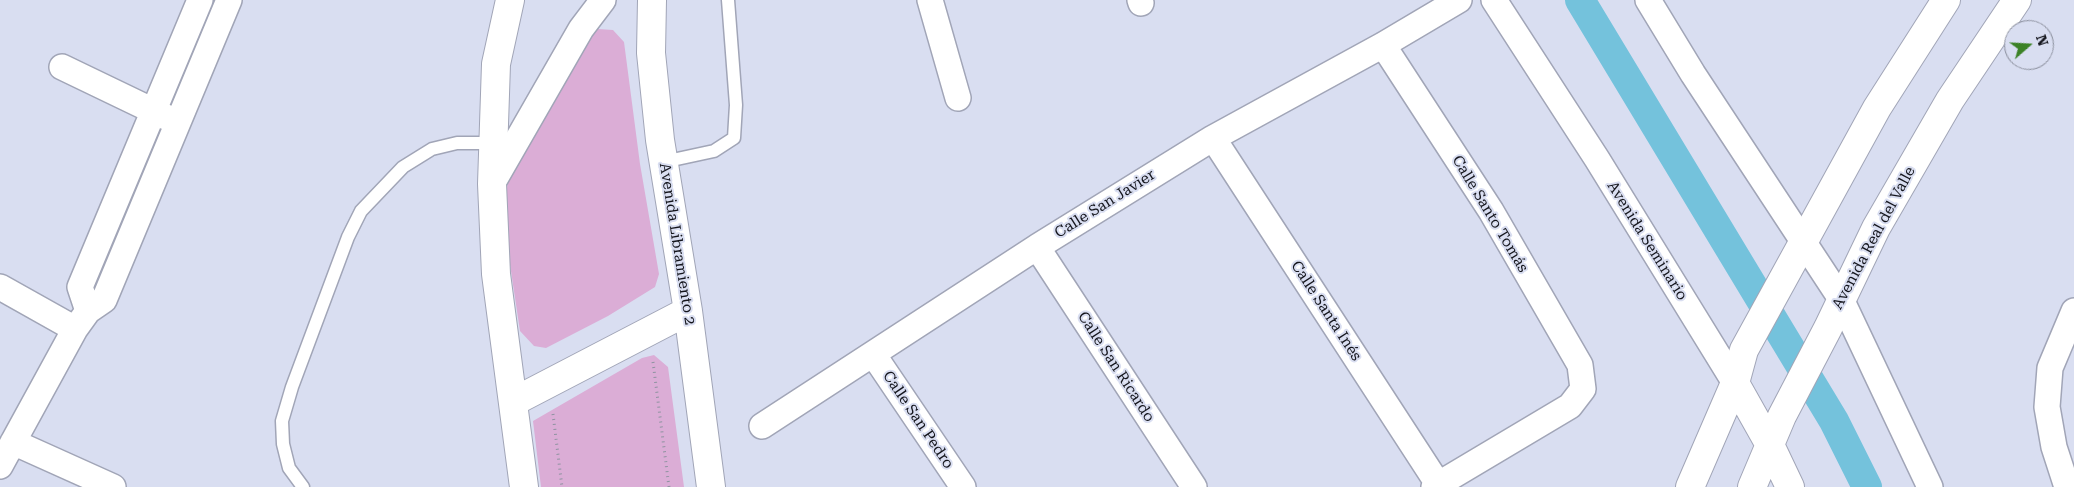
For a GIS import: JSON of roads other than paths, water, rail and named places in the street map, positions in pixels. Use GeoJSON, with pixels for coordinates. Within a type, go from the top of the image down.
{"type":"FeatureCollection","features":[{"type":"Feature","properties":{"kind":"street"},"geometry":{"type":"LineString","coordinates":[[82,320],[80,287],[200,0]]}},
{"type":"Feature","properties":{"kind":"street"},"geometry":{"type":"LineString","coordinates":[[0,466],[82,320],[104,300],[229,0]]}},
{"type":"Feature","properties":{"kind":"street"},"geometry":{"type":"LineString","coordinates":[[510,0],[496,64],[492,184],[496,274],[524,487]]}},
{"type":"Feature","properties":{"kind":"street"},"geometry":{"type":"LineString","coordinates":[[492,184],[576,37],[603,0]]}},
{"type":"Feature","properties":{"kind":"street","name":"Avenida Libramiento 2"},"geometry":{"type":"LineString","coordinates":[[652,0],[651,53],[663,162],[688,311],[711,487]]}},
{"type":"Feature","properties":{"kind":"street"},"geometry":{"type":"LineString","coordinates":[[930,0],[958,98]]}},
{"type":"Feature","properties":{"kind":"street","name":"Calle San Javier"},"geometry":{"type":"LineString","coordinates":[[762,426],[1037,247],[1213,138],[1383,45],[1459,0]]}},
{"type":"Feature","properties":{"kind":"street","name":"Avenida Seminario"},"geometry":{"type":"LineString","coordinates":[[1494,0],[1597,160],[1734,382],[1771,447],[1790,487]]}},
{"type":"Feature","properties":{"kind":"street"},"geometry":{"type":"LineString","coordinates":[[1648,0],[1692,74],[1840,298],[1930,487]]}},
{"type":"Feature","properties":{"kind":"street"},"geometry":{"type":"LineString","coordinates":[[1690,487],[1734,382],[1744,350],[1877,108],[1946,0]]}},
{"type":"Feature","properties":{"kind":"street","name":"Avenida Real del Valle"},"geometry":{"type":"LineString","coordinates":[[1752,487],[1771,447],[1782,416],[1828,328],[1840,298],[1876,228],[1950,100],[2017,0]]}},
{"type":"Feature","properties":{"kind":"street","name":"Calle Santo Tomás"},"geometry":{"type":"LineString","coordinates":[[1383,45],[1491,211],[1580,365],[1583,389],[1570,406],[1436,486]]}},
{"type":"Feature","properties":{"kind":"street"},"geometry":{"type":"LineString","coordinates":[[62,67],[178,123]]}},
{"type":"Feature","properties":{"kind":"street","name":"Calle Santa Inés"},"geometry":{"type":"LineString","coordinates":[[1213,138],[1436,486]]}},
{"type":"Feature","properties":{"kind":"street","name":"Calle San Ricardo"},"geometry":{"type":"LineString","coordinates":[[1037,247],[1194,487]]}},
{"type":"Feature","properties":{"kind":"street"},"geometry":{"type":"LineString","coordinates":[[0,287],[82,320]]}},
{"type":"Feature","properties":{"kind":"street"},"geometry":{"type":"LineString","coordinates":[[513,402],[688,311]]}},
{"type":"Feature","properties":{"kind":"street"},"geometry":{"type":"LineString","coordinates":[[2067,487],[2054,447],[2047,406],[2050,368],[2074,311]]}},
{"type":"Feature","properties":{"kind":"street","name":"Calle San Pedro"},"geometry":{"type":"LineString","coordinates":[[873,354],[963,487]]}},
{"type":"Feature","properties":{"kind":"street"},"geometry":{"type":"LineString","coordinates":[[13,442],[113,487]]}},
{"type":"Feature","properties":{"kind":"lane"},"geometry":{"type":"LineString","coordinates":[[663,162],[714,151],[734,138],[736,105],[728,0]]}},
{"type":"Feature","properties":{"kind":"lane"},"geometry":{"type":"LineString","coordinates":[[303,487],[289,468],[283,444],[282,421],[292,387],[348,237],[361,212],[403,168],[432,149],[457,143],[493,143]]}},
{"type":"Feature","properties":{"kind":"waterway"},"geometry":{"type":"LineString","coordinates":[[1580,0],[1834,421],[1867,487]]}}]}
